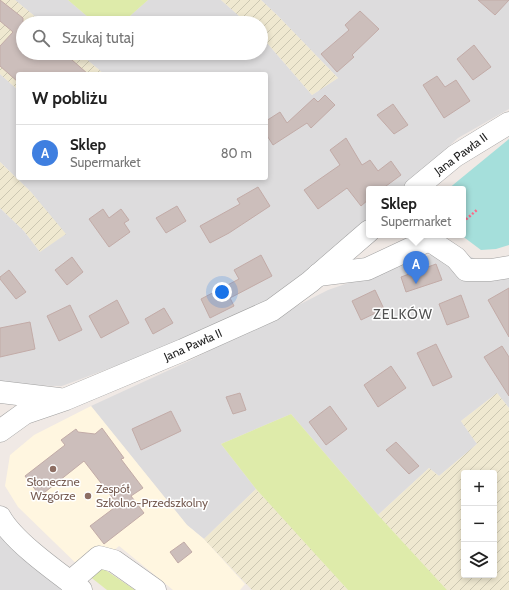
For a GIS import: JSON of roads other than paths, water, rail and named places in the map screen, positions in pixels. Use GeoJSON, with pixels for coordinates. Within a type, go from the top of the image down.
{"type":"FeatureCollection","features":[{"type":"Feature","properties":{"kind":"street","name":"Jana Pawła II"},"geometry":{"type":"LineString","coordinates":[[419,186],[455,156],[509,123]]}},
{"type":"Feature","properties":{"kind":"street","name":"Jana Pawła II"},"geometry":{"type":"LineString","coordinates":[[3,423],[25,413],[66,399],[183,350],[272,310],[318,275],[366,234]]}},
{"type":"Feature","properties":{"kind":"street"},"geometry":{"type":"LineString","coordinates":[[318,275],[367,269],[426,238]]}},
{"type":"Feature","properties":{"kind":"street"},"geometry":{"type":"LineString","coordinates":[[429,238],[456,258],[466,270],[491,270],[509,267]]}},
{"type":"Feature","properties":{"kind":"street"},"geometry":{"type":"LineString","coordinates":[[0,392],[66,399]]}},
{"type":"Feature","properties":{"kind":"street"},"geometry":{"type":"LineString","coordinates":[[0,517],[4,525],[30,550],[76,586],[99,557],[114,561],[155,590]]}},
{"type":"Feature","properties":{"kind":"water"},"geometry":{"type":"Polygon","coordinates":[[[509,139],[509,245],[496,249],[481,250],[465,238],[466,186],[452,186],[509,139]]]}},
{"type":"Feature","properties":{"kind":"place","name":"Sklep"},"geometry":{"type":"Point","coordinates":[416,284]}},
{"type":"Feature","properties":{"kind":"place","name":"Słoneczne Wzgórze"},"geometry":{"type":"Point","coordinates":[53,469]}},
{"type":"Feature","properties":{"kind":"place","name":"Zespół Szkolno-Przedszkolny"},"geometry":{"type":"Point","coordinates":[88,496]}},
{"type":"Feature","properties":{"kind":"district","name":"ZELKÓW"},"geometry":{"type":"Point","coordinates":[403,314]}}]}
